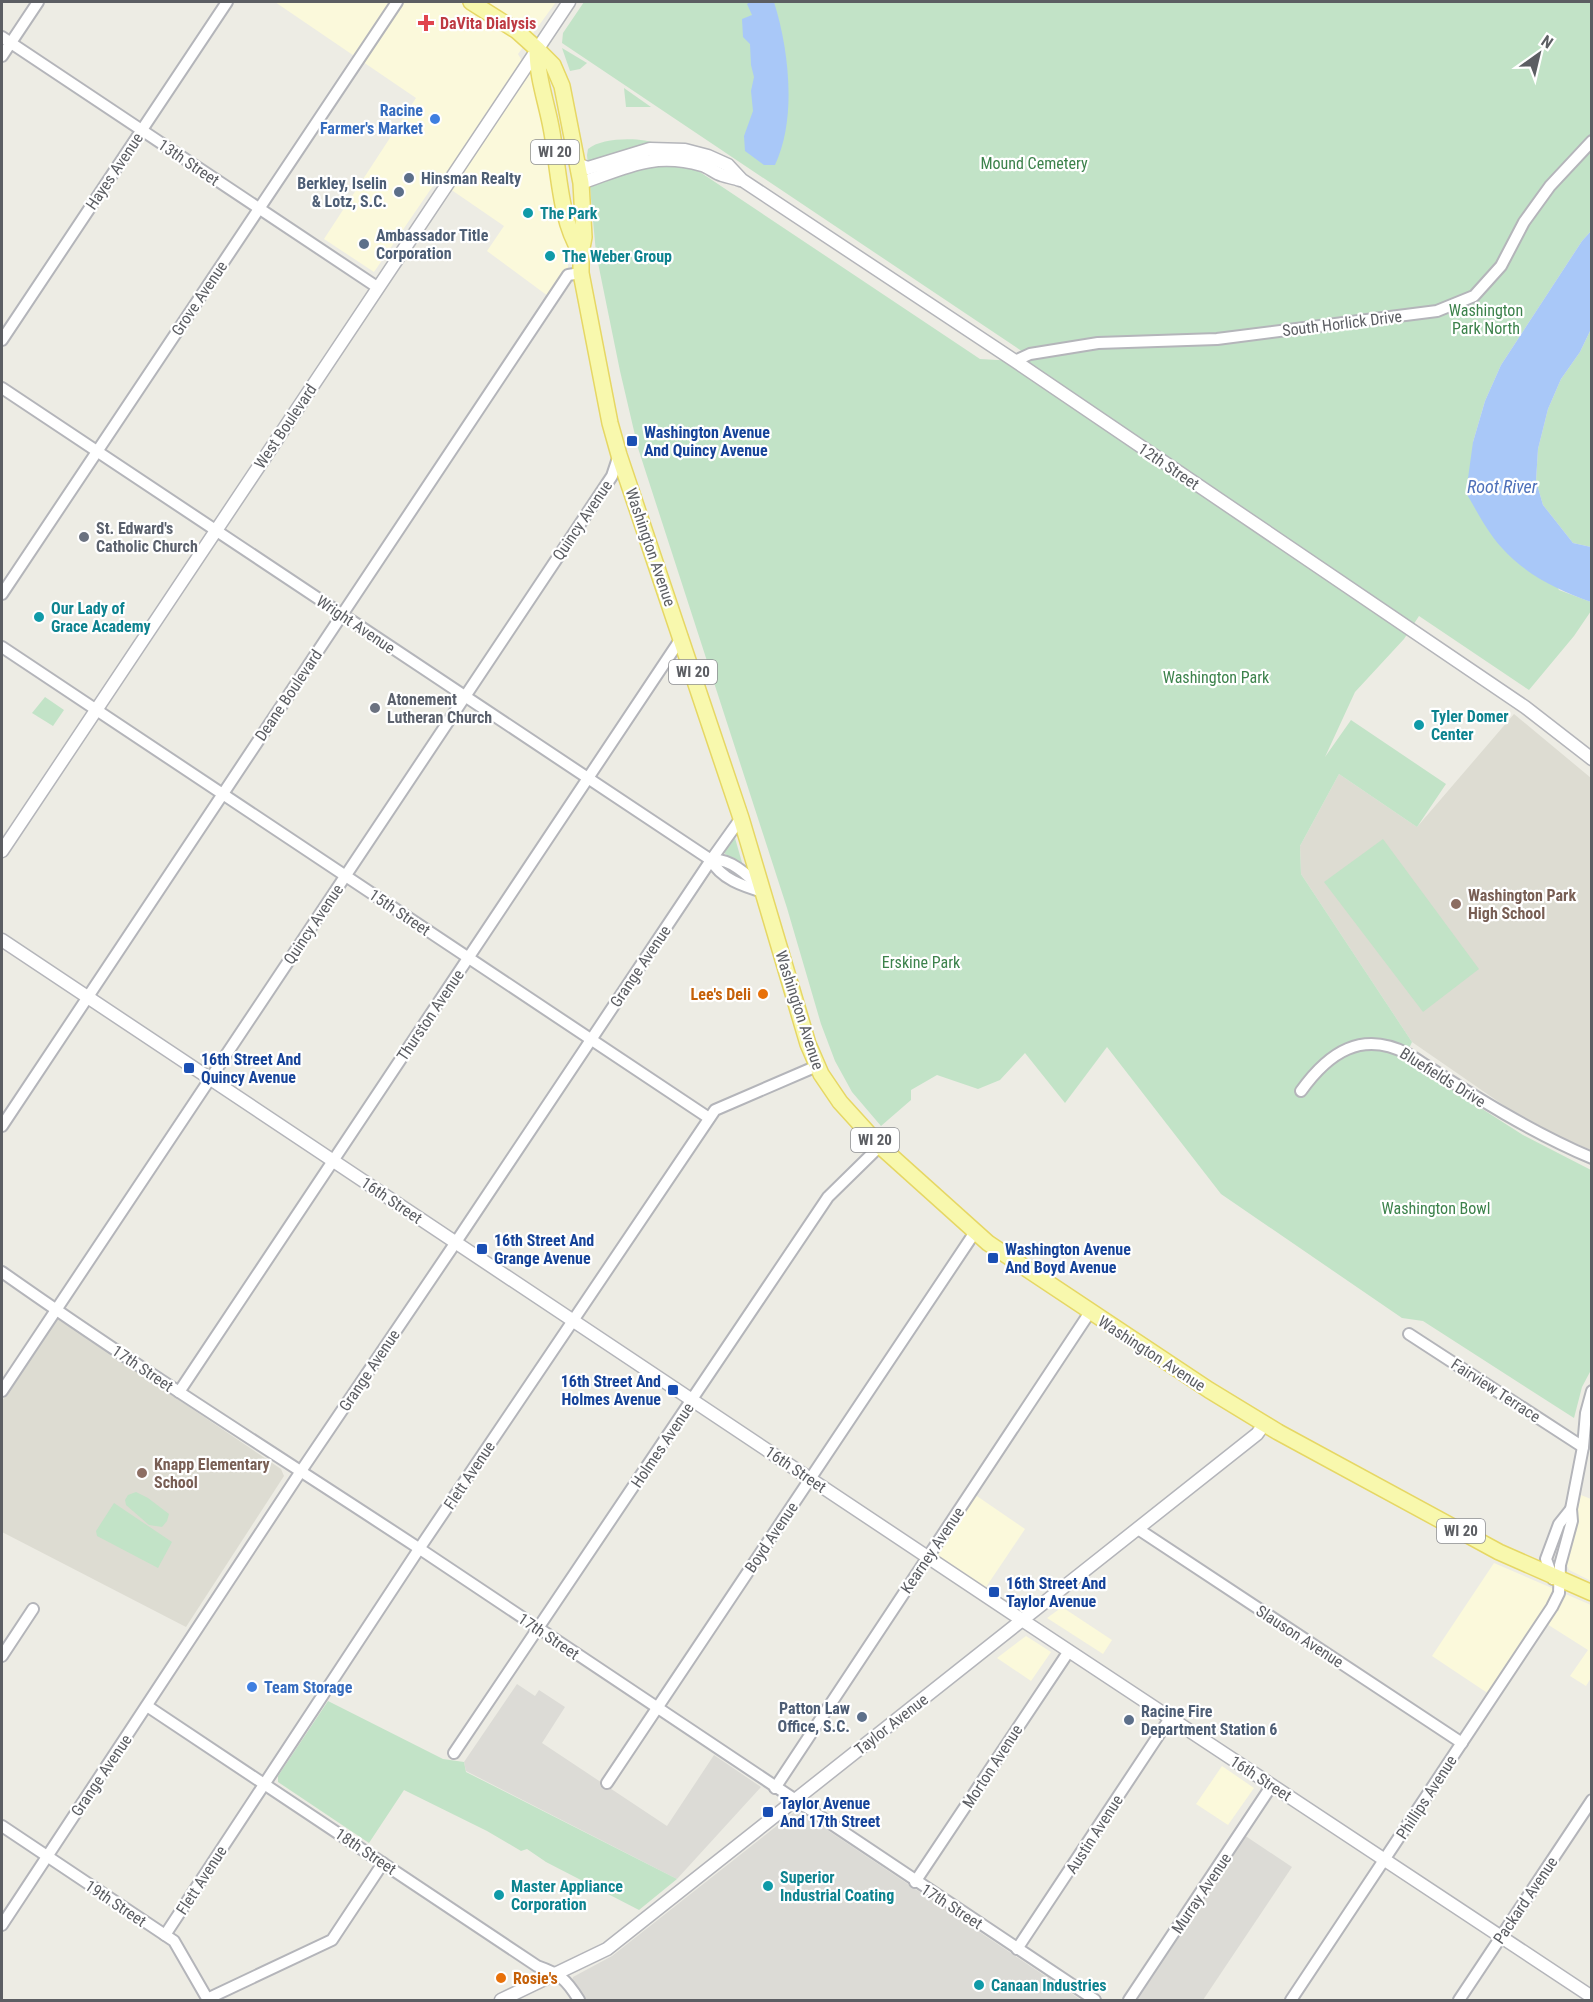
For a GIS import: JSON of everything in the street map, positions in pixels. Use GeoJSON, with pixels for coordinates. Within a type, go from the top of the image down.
{"type":"FeatureCollection","features":[{"type":"Feature","properties":{"kind":"main road","name":"Washington Avenue"},"geometry":{"type":"LineString","coordinates":[[471,2],[517,32],[537,49],[554,65],[562,86],[581,183],[585,237],[581,254],[581,273],[610,423],[741,818],[808,1044],[817,1066],[840,1102],[880,1146],[988,1243],[1209,1390],[1498,1552],[1557,1583],[1592,1593]]}},
{"type":"Feature","properties":{"kind":"main road","name":"Washington Avenue"},"geometry":{"type":"LineString","coordinates":[[537,49],[537,69],[551,125],[564,205],[572,239],[581,254]]}},
{"type":"Feature","properties":{"kind":"main road"},"geometry":{"type":"LineString","coordinates":[[551,125],[563,151],[567,172],[581,183]]}},
{"type":"Feature","properties":{"kind":"street"},"geometry":{"type":"LineString","coordinates":[[2,56],[6,40],[38,2]]}},
{"type":"Feature","properties":{"kind":"street","name":"Hayes Avenue"},"geometry":{"type":"LineString","coordinates":[[2,340],[227,2]]}},
{"type":"Feature","properties":{"kind":"street","name":"Grove Avenue"},"geometry":{"type":"LineString","coordinates":[[2,594],[397,2]]}},
{"type":"Feature","properties":{"kind":"street","name":"West Boulevard"},"geometry":{"type":"LineString","coordinates":[[2,851],[569,2]]}},
{"type":"Feature","properties":{"kind":"street","name":"13th Street"},"geometry":{"type":"LineString","coordinates":[[6,40],[377,287]]}},
{"type":"Feature","properties":{"kind":"street","name":"South Horlick Drive"},"geometry":{"type":"LineString","coordinates":[[1015,362],[1030,354],[1098,343],[1217,339],[1437,311],[1474,296],[1501,266],[1524,222],[1550,186],[1592,141]]}},
{"type":"Feature","properties":{"kind":"street","name":"12th Street"},"geometry":{"type":"LineString","coordinates":[[579,165],[588,168],[650,149],[685,150],[708,156],[728,165],[742,180],[1526,707],[1592,759]]}},
{"type":"Feature","properties":{"kind":"street","name":"12th Street"},"geometry":{"type":"LineString","coordinates":[[581,183],[652,159],[676,159],[705,165],[721,175],[742,180]]}},
{"type":"Feature","properties":{"kind":"street","name":"Deane Boulevard"},"geometry":{"type":"LineString","coordinates":[[2,1126],[568,275],[581,273]]}},
{"type":"Feature","properties":{"kind":"street","name":"Wright Avenue"},"geometry":{"type":"LineString","coordinates":[[2,388],[711,860],[722,859],[748,875],[763,892]]}},
{"type":"Feature","properties":{"kind":"street","name":"Quincy Avenue"},"geometry":{"type":"LineString","coordinates":[[2,1391],[612,476],[619,454]]}},
{"type":"Feature","properties":{"kind":"street","name":"Thurston Avenue"},"geometry":{"type":"LineString","coordinates":[[179,1392],[682,637]]}},
{"type":"Feature","properties":{"kind":"street","name":"15th Street"},"geometry":{"type":"LineString","coordinates":[[2,647],[710,1118]]}},
{"type":"Feature","properties":{"kind":"street","name":"Grange Avenue"},"geometry":{"type":"LineString","coordinates":[[2,1925],[301,1471],[741,818]]}},
{"type":"Feature","properties":{"kind":"street","name":"16th Street"},"geometry":{"type":"LineString","coordinates":[[2,940],[1592,1997]]}},
{"type":"Feature","properties":{"kind":"street","name":"Bluefields Drive"},"geometry":{"type":"LineString","coordinates":[[1301,1091],[1327,1060],[1346,1050],[1379,1043],[1393,1046],[1507,1117],[1554,1142],[1592,1158]]}},
{"type":"Feature","properties":{"kind":"street","name":"Flett Avenue"},"geometry":{"type":"LineString","coordinates":[[165,1935],[419,1549],[715,1110],[817,1066]]}},
{"type":"Feature","properties":{"kind":"street","name":"Holmes Avenue"},"geometry":{"type":"LineString","coordinates":[[454,1753],[828,1197],[880,1146]]}},
{"type":"Feature","properties":{"kind":"street","name":"Boyd Avenue"},"geometry":{"type":"LineString","coordinates":[[607,1783],[975,1232]]}},
{"type":"Feature","properties":{"kind":"street","name":"17th Street"},"geometry":{"type":"LineString","coordinates":[[2,1272],[1095,2001]]}},
{"type":"Feature","properties":{"kind":"street","name":"Kearney Avenue"},"geometry":{"type":"LineString","coordinates":[[774,1788],[1090,1312]]}},
{"type":"Feature","properties":{"kind":"street","name":"Fairview Terrace"},"geometry":{"type":"LineString","coordinates":[[1409,1334],[1583,1447]]}},
{"type":"Feature","properties":{"kind":"street"},"geometry":{"type":"LineString","coordinates":[[1557,1583],[1572,1521],[1571,1509],[1583,1447],[1586,1413],[1592,1391]]}},
{"type":"Feature","properties":{"kind":"street","name":"Taylor Avenue"},"geometry":{"type":"LineString","coordinates":[[501,2001],[607,1948],[1138,1529],[1257,1434],[1265,1423]]}},
{"type":"Feature","properties":{"kind":"street","name":"Slauson Avenue"},"geometry":{"type":"LineString","coordinates":[[1138,1529],[1462,1743]]}},
{"type":"Feature","properties":{"kind":"street","name":"Phillips Avenue"},"geometry":{"type":"LineString","coordinates":[[1291,2001],[1552,1607],[1557,1583]]}},
{"type":"Feature","properties":{"kind":"street"},"geometry":{"type":"LineString","coordinates":[[2,1656],[33,1609]]}},
{"type":"Feature","properties":{"kind":"street","name":"Morton Avenue"},"geometry":{"type":"LineString","coordinates":[[915,1882],[1069,1651]]}},
{"type":"Feature","properties":{"kind":"street","name":"18th Street"},"geometry":{"type":"LineString","coordinates":[[147,1706],[537,1966],[557,1973],[568,1982],[579,2001]]}},
{"type":"Feature","properties":{"kind":"street","name":"Austin Avenue"},"geometry":{"type":"LineString","coordinates":[[1017,1949],[1170,1718]]}},
{"type":"Feature","properties":{"kind":"street","name":"Murray Avenue"},"geometry":{"type":"LineString","coordinates":[[1129,2001],[1272,1785]]}},
{"type":"Feature","properties":{"kind":"street","name":"Packard Avenue"},"geometry":{"type":"LineString","coordinates":[[1459,2001],[1592,1800]]}},
{"type":"Feature","properties":{"kind":"street","name":"19th Street"},"geometry":{"type":"LineString","coordinates":[[2,1826],[174,1941],[208,2000]]}},
{"type":"Feature","properties":{"kind":"street"},"geometry":{"type":"LineString","coordinates":[[208,2000],[332,1940],[383,1863]]}},
{"type":"Feature","properties":{"kind":"shaded area"},"geometry":{"type":"Polygon","coordinates":[[[275,2],[556,2],[518,54],[537,86],[568,250],[568,275],[552,299],[487,251],[504,226],[437,180],[374,272],[324,239],[416,98],[275,2]]]}},
{"type":"Feature","properties":{"kind":"shaded area","name":"Washington Park High School"},"geometry":{"type":"Polygon","coordinates":[[[1514,714],[1591,778],[1591,1150],[1556,1135],[1509,1109],[1412,1042],[1301,874],[1300,846],[1339,774],[1417,827],[1514,714]]]}},
{"type":"Feature","properties":{"kind":"shaded area","name":"Knapp Elementary School"},"geometry":{"type":"Polygon","coordinates":[[[59,1319],[281,1469],[284,1476],[186,1627],[2,1532],[2,1401],[54,1321],[59,1319]]]}},
{"type":"Feature","properties":{"kind":"shaded area"},"geometry":{"type":"Polygon","coordinates":[[[971,1492],[1025,1529],[982,1593],[928,1557],[971,1492]]]}},
{"type":"Feature","properties":{"kind":"shaded area"},"geometry":{"type":"Polygon","coordinates":[[[1581,1495],[1591,1499],[1591,1581],[1569,1570],[1566,1563],[1581,1495]]]}},
{"type":"Feature","properties":{"kind":"shaded area"},"geometry":{"type":"Polygon","coordinates":[[[1494,1563],[1591,1605],[1591,1678],[1586,1686],[1570,1676],[1588,1650],[1539,1619],[1489,1694],[1432,1656],[1494,1563]]]}},
{"type":"Feature","properties":{"kind":"shaded area"},"geometry":{"type":"Polygon","coordinates":[[[1062,1607],[1112,1640],[1103,1654],[1047,1618],[1062,1607]]]}},
{"type":"Feature","properties":{"kind":"shaded area"},"geometry":{"type":"Polygon","coordinates":[[[1026,1636],[1051,1652],[1031,1681],[997,1658],[1026,1636]]]}},
{"type":"Feature","properties":{"kind":"shaded area"},"geometry":{"type":"Polygon","coordinates":[[[517,1684],[535,1696],[539,1690],[565,1707],[542,1743],[667,1826],[714,1755],[761,1787],[677,1879],[466,1771],[464,1762],[517,1684]]]}},
{"type":"Feature","properties":{"kind":"shaded area"},"geometry":{"type":"Polygon","coordinates":[[[1222,1766],[1254,1788],[1228,1825],[1196,1804],[1222,1766]]]}},
{"type":"Feature","properties":{"kind":"shaded area"},"geometry":{"type":"Polygon","coordinates":[[[797,1810],[1081,2000],[584,2000],[572,1980],[573,1977],[612,1956],[797,1810]]]}},
{"type":"Feature","properties":{"kind":"shaded area"},"geometry":{"type":"Polygon","coordinates":[[[1244,1835],[1292,1867],[1203,2000],[1133,2000],[1244,1835]]]}},
{"type":"Feature","properties":{"kind":"green space"},"geometry":{"type":"Polygon","coordinates":[[[584,2],[1591,2],[1591,231],[1582,241],[1501,365],[1485,401],[1473,442],[1559,590],[1591,602],[1591,611],[1574,636],[1529,690],[1419,616],[1404,639],[1355,692],[1325,757],[1351,720],[1446,784],[1417,827],[1339,774],[1300,846],[1301,874],[1412,1042],[1404,1059],[1523,1135],[1591,1170],[1591,1370],[1582,1387],[1574,1418],[1423,1321],[1402,1318],[1221,1194],[1107,1047],[1065,1103],[1025,1053],[1000,1080],[978,1089],[937,1075],[911,1090],[911,1100],[881,1126],[852,1092],[835,1061],[821,1024],[787,908],[638,448],[596,253],[588,149],[603,142],[622,139],[658,144],[980,359],[1015,361],[1032,358],[562,43],[563,33],[584,2]]]}},
{"type":"Feature","properties":{"kind":"green space"},"geometry":{"type":"Polygon","coordinates":[[[562,48],[587,63],[580,69],[570,71],[562,48]]]}},
{"type":"Feature","properties":{"kind":"green space"},"geometry":{"type":"Polygon","coordinates":[[[624,88],[651,107],[626,107],[624,88]]]}},
{"type":"Feature","properties":{"kind":"green space"},"geometry":{"type":"Polygon","coordinates":[[[1591,329],[1591,547],[1573,543],[1543,505],[1536,481],[1538,449],[1548,409],[1561,379],[1580,352],[1591,329]]]}},
{"type":"Feature","properties":{"kind":"green space"},"geometry":{"type":"Polygon","coordinates":[[[45,697],[64,710],[53,726],[32,713],[45,697]]]}},
{"type":"Feature","properties":{"kind":"green space"},"geometry":{"type":"Polygon","coordinates":[[[735,838],[743,866],[724,853],[735,838]]]}},
{"type":"Feature","properties":{"kind":"green space"},"geometry":{"type":"Polygon","coordinates":[[[1383,839],[1479,969],[1423,1012],[1324,882],[1383,839]]]}},
{"type":"Feature","properties":{"kind":"green space"},"geometry":{"type":"Polygon","coordinates":[[[136,1492],[169,1514],[162,1527],[149,1525],[126,1505],[125,1500],[128,1495],[136,1492]]]}},
{"type":"Feature","properties":{"kind":"green space"},"geometry":{"type":"Polygon","coordinates":[[[114,1503],[172,1542],[158,1568],[97,1536],[96,1531],[114,1503]]]}},
{"type":"Feature","properties":{"kind":"green space"},"geometry":{"type":"Polygon","coordinates":[[[328,1701],[443,1759],[464,1762],[466,1772],[677,1879],[639,1910],[546,1862],[527,1849],[521,1851],[487,1831],[404,1790],[369,1843],[278,1782],[278,1776],[328,1701]]]}},
{"type":"Feature","properties":{"kind":"water"},"geometry":{"type":"Polygon","coordinates":[[[774,2],[784,41],[788,106],[782,147],[775,165],[764,165],[745,151],[744,136],[753,111],[751,91],[754,77],[750,44],[743,37],[742,19],[752,15],[747,4],[774,2]]]}},
{"type":"Feature","properties":{"kind":"water","name":"Root River"},"geometry":{"type":"Polygon","coordinates":[[[1591,231],[1591,329],[1580,352],[1561,379],[1548,409],[1538,449],[1536,481],[1543,505],[1573,543],[1591,547],[1591,602],[1543,581],[1511,558],[1482,521],[1466,493],[1473,442],[1485,401],[1501,365],[1582,241],[1591,231]]]}},
{"type":"Feature","properties":{"kind":"place","name":"DaVita Dialysis"},"geometry":{"type":"Point","coordinates":[426,23]}},
{"type":"Feature","properties":{"kind":"place","name":"Racine Farmer's Market"},"geometry":{"type":"Point","coordinates":[435,119]}},
{"type":"Feature","properties":{"kind":"place","name":"Hinsman Realty"},"geometry":{"type":"Point","coordinates":[409,178]}},
{"type":"Feature","properties":{"kind":"place","name":"Berkley, Iselin & Lotz, S.C."},"geometry":{"type":"Point","coordinates":[399,192]}},
{"type":"Feature","properties":{"kind":"place","name":"The Park"},"geometry":{"type":"Point","coordinates":[528,213]}},
{"type":"Feature","properties":{"kind":"place","name":"Ambassador Title Corporation"},"geometry":{"type":"Point","coordinates":[364,244]}},
{"type":"Feature","properties":{"kind":"place","name":"The Weber Group"},"geometry":{"type":"Point","coordinates":[550,256]}},
{"type":"Feature","properties":{"kind":"place","name":"Washington Avenue And Quincy Avenue"},"geometry":{"type":"Point","coordinates":[632,441]}},
{"type":"Feature","properties":{"kind":"place","name":"St. Edward's Catholic Church"},"geometry":{"type":"Point","coordinates":[84,537]}},
{"type":"Feature","properties":{"kind":"place","name":"Our Lady of Grace Academy"},"geometry":{"type":"Point","coordinates":[39,617]}},
{"type":"Feature","properties":{"kind":"place","name":"Atonement Lutheran Church"},"geometry":{"type":"Point","coordinates":[375,708]}},
{"type":"Feature","properties":{"kind":"place","name":"Tyler Domer Center"},"geometry":{"type":"Point","coordinates":[1419,725]}},
{"type":"Feature","properties":{"kind":"place","name":"Washington Park High School"},"geometry":{"type":"Point","coordinates":[1456,904]}},
{"type":"Feature","properties":{"kind":"place","name":"Lee's Deli"},"geometry":{"type":"Point","coordinates":[763,994]}},
{"type":"Feature","properties":{"kind":"place","name":"16th Street And Quincy Avenue"},"geometry":{"type":"Point","coordinates":[189,1068]}},
{"type":"Feature","properties":{"kind":"place","name":"16th Street And Grange Avenue"},"geometry":{"type":"Point","coordinates":[482,1249]}},
{"type":"Feature","properties":{"kind":"place","name":"Washington Avenue And Boyd Avenue"},"geometry":{"type":"Point","coordinates":[993,1258]}},
{"type":"Feature","properties":{"kind":"place","name":"16th Street And Holmes Avenue"},"geometry":{"type":"Point","coordinates":[673,1390]}},
{"type":"Feature","properties":{"kind":"place","name":"Knapp Elementary School"},"geometry":{"type":"Point","coordinates":[142,1473]}},
{"type":"Feature","properties":{"kind":"place","name":"16th Street And Taylor Avenue"},"geometry":{"type":"Point","coordinates":[994,1592]}},
{"type":"Feature","properties":{"kind":"place","name":"Team Storage"},"geometry":{"type":"Point","coordinates":[252,1687]}},
{"type":"Feature","properties":{"kind":"place","name":"Patton Law Office, S.C."},"geometry":{"type":"Point","coordinates":[862,1717]}},
{"type":"Feature","properties":{"kind":"place","name":"Racine Fire Department Station 6"},"geometry":{"type":"Point","coordinates":[1129,1720]}},
{"type":"Feature","properties":{"kind":"place","name":"Taylor Avenue And 17th Street"},"geometry":{"type":"Point","coordinates":[768,1812]}},
{"type":"Feature","properties":{"kind":"place","name":"Superior Industrial Coating"},"geometry":{"type":"Point","coordinates":[768,1886]}},
{"type":"Feature","properties":{"kind":"place","name":"Master Appliance Corporation"},"geometry":{"type":"Point","coordinates":[499,1895]}},
{"type":"Feature","properties":{"kind":"place","name":"Rosie's"},"geometry":{"type":"Point","coordinates":[501,1978]}},
{"type":"Feature","properties":{"kind":"place","name":"Canaan Industries"},"geometry":{"type":"Point","coordinates":[979,1985]}},
{"type":"Feature","properties":{"kind":"park label","name":"Mound Cemetery"},"geometry":{"type":"Point","coordinates":[1034,163]}},
{"type":"Feature","properties":{"kind":"park label","name":"Washington Park North"},"geometry":{"type":"Point","coordinates":[1486,319]}},
{"type":"Feature","properties":{"kind":"park label","name":"Washington Park"},"geometry":{"type":"Point","coordinates":[1216,677]}},
{"type":"Feature","properties":{"kind":"park label","name":"Erskine Park"},"geometry":{"type":"Point","coordinates":[921,962]}},
{"type":"Feature","properties":{"kind":"park label","name":"Washington Bowl"},"geometry":{"type":"Point","coordinates":[1436,1208]}}]}
